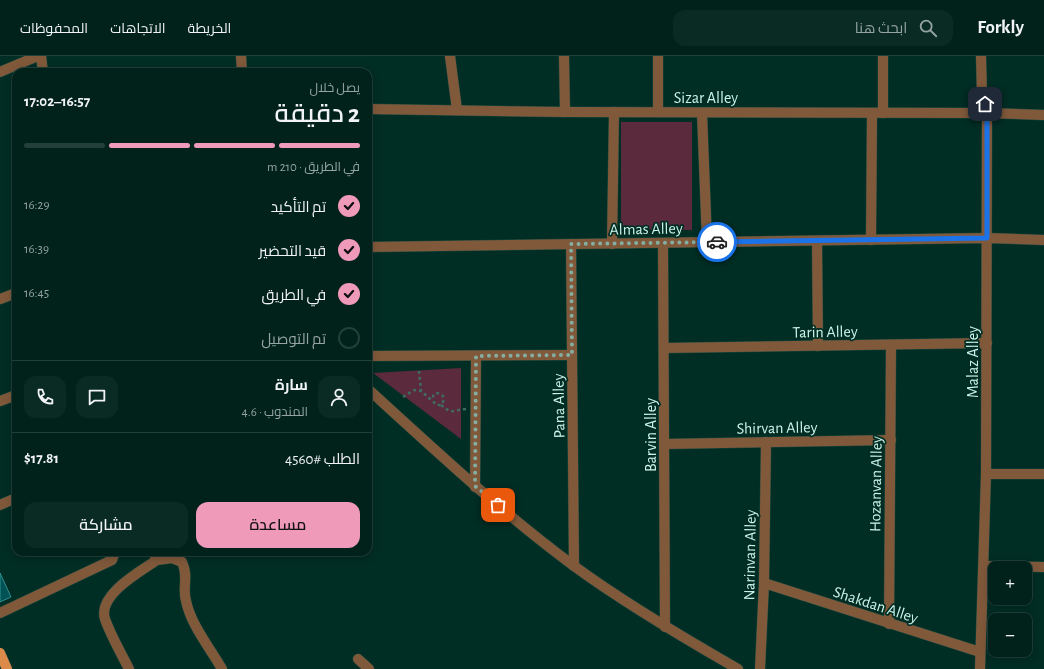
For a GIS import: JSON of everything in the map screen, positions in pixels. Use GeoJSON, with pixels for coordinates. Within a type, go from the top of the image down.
{"type":"FeatureCollection","features":[{"type":"Feature","properties":{"kind":"main road"},"geometry":{"type":"LineString","coordinates":[[0,653],[7,669]]}},
{"type":"Feature","properties":{"kind":"street"},"geometry":{"type":"LineString","coordinates":[[0,72],[38,56]]}},
{"type":"Feature","properties":{"kind":"street"},"geometry":{"type":"LineString","coordinates":[[41,56],[42,68]]}},
{"type":"Feature","properties":{"kind":"street"},"geometry":{"type":"LineString","coordinates":[[241,56],[242,68]]}},
{"type":"Feature","properties":{"kind":"street"},"geometry":{"type":"LineString","coordinates":[[450,56],[457,110]]}},
{"type":"Feature","properties":{"kind":"street"},"geometry":{"type":"LineString","coordinates":[[564,56],[565,112]]}},
{"type":"Feature","properties":{"kind":"street"},"geometry":{"type":"LineString","coordinates":[[658,56],[658,112]]}},
{"type":"Feature","properties":{"kind":"street"},"geometry":{"type":"LineString","coordinates":[[883,56],[883,113]]}},
{"type":"Feature","properties":{"kind":"street","name":"Malaz Alley"},"geometry":{"type":"LineString","coordinates":[[980,669],[986,474],[987,344],[987,113],[982,95],[981,56]]}},
{"type":"Feature","properties":{"kind":"street","name":"Sizar Alley"},"geometry":{"type":"LineString","coordinates":[[372,109],[565,112],[987,113],[1044,115]]}},
{"type":"Feature","properties":{"kind":"street"},"geometry":{"type":"LineString","coordinates":[[612,244],[614,112]]}},
{"type":"Feature","properties":{"kind":"street"},"geometry":{"type":"LineString","coordinates":[[702,112],[707,242]]}},
{"type":"Feature","properties":{"kind":"street"},"geometry":{"type":"LineString","coordinates":[[871,240],[872,113]]}},
{"type":"Feature","properties":{"kind":"street","name":"Almas Alley"},"geometry":{"type":"LineString","coordinates":[[372,247],[987,238],[1044,240]]}},
{"type":"Feature","properties":{"kind":"street"},"geometry":{"type":"LineString","coordinates":[[817,241],[818,346]]}},
{"type":"Feature","properties":{"kind":"street","name":"Barvin Alley"},"geometry":{"type":"LineString","coordinates":[[664,243],[665,627]]}},
{"type":"Feature","properties":{"kind":"street","name":"Pana Alley"},"geometry":{"type":"LineString","coordinates":[[571,244],[574,566]]}},
{"type":"Feature","properties":{"kind":"street"},"geometry":{"type":"LineString","coordinates":[[0,299],[12,294]]}},
{"type":"Feature","properties":{"kind":"street","name":"Tarin Alley"},"geometry":{"type":"LineString","coordinates":[[664,348],[987,344]]}},
{"type":"Feature","properties":{"kind":"street","name":"Hozanvan Alley"},"geometry":{"type":"LineString","coordinates":[[889,624],[891,345]]}},
{"type":"Feature","properties":{"kind":"street"},"geometry":{"type":"LineString","coordinates":[[372,356],[572,355]]}},
{"type":"Feature","properties":{"kind":"street"},"geometry":{"type":"LineString","coordinates":[[475,486],[476,356]]}},
{"type":"Feature","properties":{"kind":"street"},"geometry":{"type":"LineString","coordinates":[[372,393],[475,486],[574,566],[665,627],[738,669]]}},
{"type":"Feature","properties":{"kind":"street"},"geometry":{"type":"LineString","coordinates":[[0,401],[12,396]]}},
{"type":"Feature","properties":{"kind":"street","name":"Shirvan Alley"},"geometry":{"type":"LineString","coordinates":[[665,444],[891,440]]}},
{"type":"Feature","properties":{"kind":"street","name":"Narinvan Alley"},"geometry":{"type":"LineString","coordinates":[[760,669],[764,583],[766,442]]}},
{"type":"Feature","properties":{"kind":"street"},"geometry":{"type":"LineString","coordinates":[[986,474],[1044,474]]}},
{"type":"Feature","properties":{"kind":"street"},"geometry":{"type":"LineString","coordinates":[[0,505],[12,500]]}},
{"type":"Feature","properties":{"kind":"street"},"geometry":{"type":"LineString","coordinates":[[0,614],[112,560],[114,556]]}},
{"type":"Feature","properties":{"kind":"street"},"geometry":{"type":"LineString","coordinates":[[129,669],[104,617],[106,602],[118,588],[155,556],[172,558],[182,562],[186,570],[185,599],[190,615],[222,669]]}},
{"type":"Feature","properties":{"kind":"street"},"geometry":{"type":"LineString","coordinates":[[984,566],[1044,567]]}},
{"type":"Feature","properties":{"kind":"street","name":"Shakdan Alley"},"geometry":{"type":"LineString","coordinates":[[764,583],[980,652]]}},
{"type":"Feature","properties":{"kind":"street"},"geometry":{"type":"LineString","coordinates":[[358,659],[369,669]]}},
{"type":"Feature","properties":{"kind":"path"},"geometry":{"type":"LineString","coordinates":[[418,371],[420,391]]}},
{"type":"Feature","properties":{"kind":"path"},"geometry":{"type":"LineString","coordinates":[[403,396],[414,390],[420,391],[432,399],[434,404],[441,405],[447,411],[451,412],[476,408]]}},
{"type":"Feature","properties":{"kind":"path"},"geometry":{"type":"LineString","coordinates":[[432,399],[434,394],[440,393],[444,400],[441,405]]}},
{"type":"Feature","properties":{"kind":"shaded area"},"geometry":{"type":"Polygon","coordinates":[[[621,122],[692,122],[692,230],[621,229],[621,122]]]}},
{"type":"Feature","properties":{"kind":"shaded area"},"geometry":{"type":"Polygon","coordinates":[[[461,368],[461,439],[373,373],[461,368]]]}},
{"type":"Feature","properties":{"kind":"building"},"geometry":{"type":"Polygon","coordinates":[[[0,573],[11,597],[0,602],[0,573]]]}},
{"type":"Feature","properties":{"kind":"way so far"},"geometry":{"type":"LineString","coordinates":[[498,505],[475,486],[476,356],[572,355],[571,244],[717,242]]}},
{"type":"Feature","properties":{"kind":"route"},"geometry":{"type":"LineString","coordinates":[[717,242],[987,238],[987,113],[985,104]]}}]}
